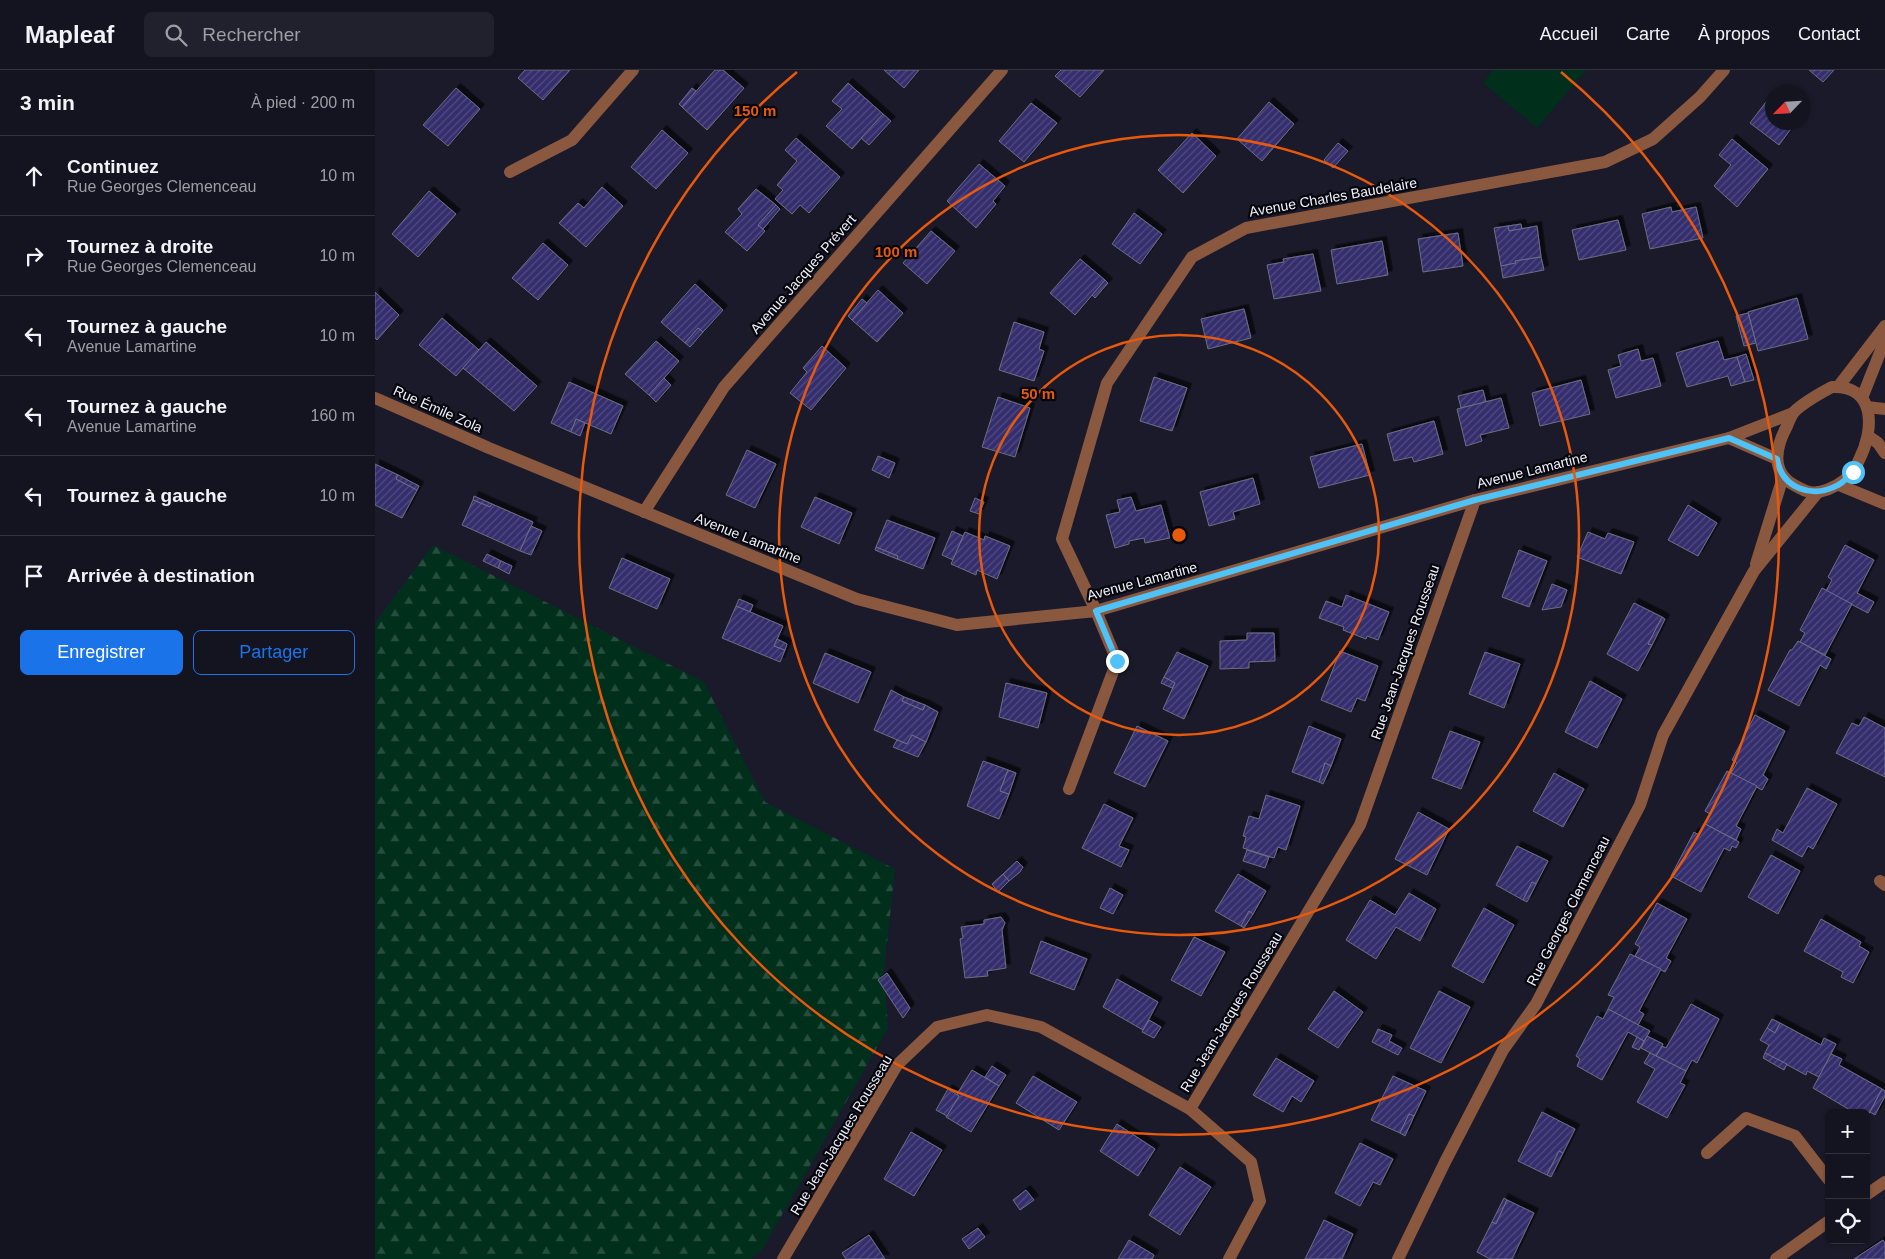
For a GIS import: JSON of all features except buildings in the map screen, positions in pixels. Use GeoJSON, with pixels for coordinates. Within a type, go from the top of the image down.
{"type":"FeatureCollection","features":[{"type":"Feature","properties":{"kind":"street"},"geometry":{"type":"LineString","coordinates":[[511,172],[572,140],[633,70]]}},
{"type":"Feature","properties":{"kind":"street","name":"Avenue Jacques Prévert"},"geometry":{"type":"LineString","coordinates":[[644,512],[724,387],[1002,70]]}},
{"type":"Feature","properties":{"kind":"street","name":"Avenue Charles Baudelaire"},"geometry":{"type":"LineString","coordinates":[[1069,789],[1117,661],[1062,539],[1107,383],[1192,258],[1246,228],[1605,162],[1653,139],[1700,97],[1723,70]]}},
{"type":"Feature","properties":{"kind":"street"},"geometry":{"type":"LineString","coordinates":[[1838,387],[1885,326]]}},
{"type":"Feature","properties":{"kind":"street"},"geometry":{"type":"LineString","coordinates":[[1885,340],[1865,403],[1869,424],[1868,436],[1863,453],[1853,472],[1839,485],[1819,492],[1809,492],[1790,483],[1783,477],[1778,468],[1777,459],[1779,440],[1793,413],[1822,392],[1832,387],[1853,390],[1865,403],[1885,409]]}},
{"type":"Feature","properties":{"kind":"street","name":"Rue Émile Zola"},"geometry":{"type":"LineString","coordinates":[[375,398],[489,448]]}},
{"type":"Feature","properties":{"kind":"street","name":"Avenue Lamartine"},"geometry":{"type":"LineString","coordinates":[[489,448],[857,599],[957,625],[1096,611],[1475,500],[1729,438],[1793,413]]}},
{"type":"Feature","properties":{"kind":"street"},"geometry":{"type":"LineString","coordinates":[[1868,436],[1878,443],[1885,453]]}},
{"type":"Feature","properties":{"kind":"street"},"geometry":{"type":"LineString","coordinates":[[1729,438],[1777,459]]}},
{"type":"Feature","properties":{"kind":"street","name":"Rue Georges Clemenceau"},"geometry":{"type":"LineString","coordinates":[[1754,571],[1783,477]]}},
{"type":"Feature","properties":{"kind":"street"},"geometry":{"type":"LineString","coordinates":[[1839,485],[1885,504]]}},
{"type":"Feature","properties":{"kind":"street","name":"Rue Georges Clemenceau"},"geometry":{"type":"LineString","coordinates":[[1398,1259],[1445,1162],[1503,1050],[1537,1004],[1631,822],[1639,805],[1663,735],[1754,571],[1819,492]]}},
{"type":"Feature","properties":{"kind":"street","name":"Rue Jean-Jacques Rousseau"},"geometry":{"type":"LineString","coordinates":[[783,1259],[897,1065],[937,1027],[987,1015],[1041,1027],[1190,1109],[1360,825],[1475,500]]}},
{"type":"Feature","properties":{"kind":"street"},"geometry":{"type":"LineString","coordinates":[[1190,1109],[1251,1162],[1260,1201],[1229,1259]]}},
{"type":"Feature","properties":{"kind":"street"},"geometry":{"type":"LineString","coordinates":[[1707,1153],[1746,1118],[1795,1136],[1825,1175]]}},
{"type":"Feature","properties":{"kind":"street"},"geometry":{"type":"LineString","coordinates":[[1870,1192],[1885,1182]]}},
{"type":"Feature","properties":{"kind":"street"},"geometry":{"type":"LineString","coordinates":[[1776,1259],[1825,1225]]}},
{"type":"Feature","properties":{"kind":"green space"},"geometry":{"type":"Polygon","coordinates":[[[1493,70],[1586,70],[1537,128],[1483,83],[1493,70]]]}},
{"type":"Feature","properties":{"kind":"green space"},"geometry":{"type":"Polygon","coordinates":[[[433,545],[704,682],[765,802],[895,869],[884,971],[888,1028],[762,1250],[751,1259],[375,1259],[375,623],[433,545]]]}},
{"type":"Feature","properties":{"kind":"route"},"geometry":{"type":"LineString","coordinates":[[1117,661],[1096,611],[1475,500],[1729,438],[1777,459],[1778,468],[1783,477],[1790,483],[1809,492],[1819,492],[1839,485],[1853,472]]}}]}
